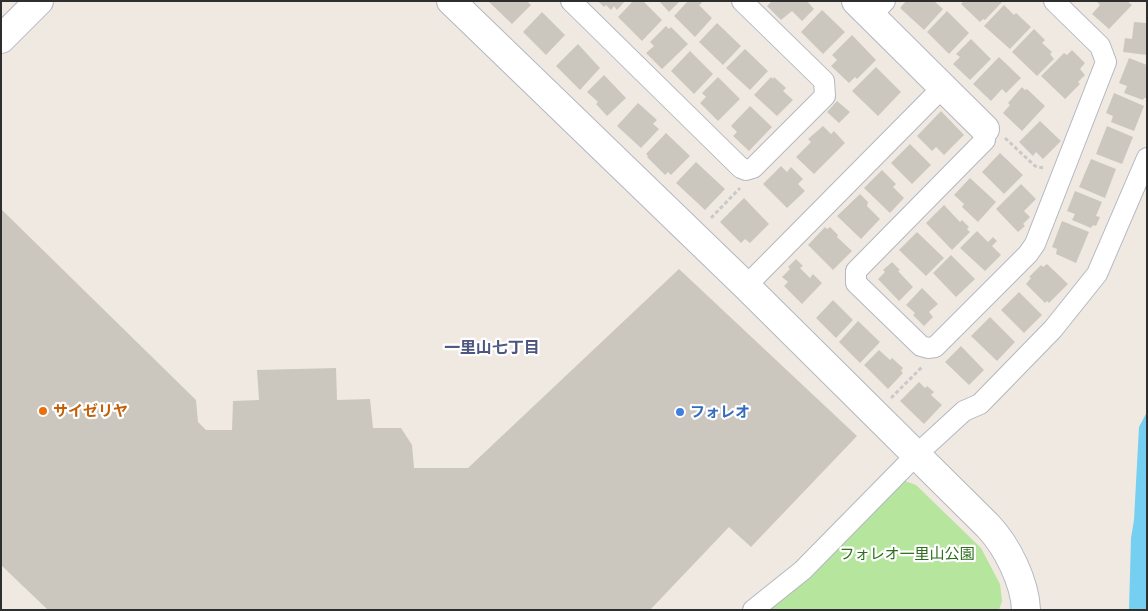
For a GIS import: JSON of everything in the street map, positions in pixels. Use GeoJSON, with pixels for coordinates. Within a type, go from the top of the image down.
{"type":"FeatureCollection","features":[{"type":"Feature","properties":{"kind":"street"},"geometry":{"type":"LineString","coordinates":[[1,39],[39,1]]}},
{"type":"Feature","properties":{"kind":"street"},"geometry":{"type":"LineString","coordinates":[[451,1],[746,286],[999,538],[1021,583],[1026,610]]}},
{"type":"Feature","properties":{"kind":"street"},"geometry":{"type":"LineString","coordinates":[[571,1],[741,168],[746,170],[754,168],[825,96],[824,81],[746,3]]}},
{"type":"Feature","properties":{"kind":"street"},"geometry":{"type":"LineString","coordinates":[[871,6],[943,87],[985,128],[985,140],[856,271],[856,283],[921,346],[928,348],[935,347],[1028,254],[1034,244],[1106,62],[1100,46],[1054,1]]}},
{"type":"Feature","properties":{"kind":"street"},"geometry":{"type":"LineString","coordinates":[[746,286],[943,87]]}},
{"type":"Feature","properties":{"kind":"street"},"geometry":{"type":"LineString","coordinates":[[753,610],[803,570],[916,455],[964,410],[980,404],[1053,329],[1097,274],[1147,158]]}},
{"type":"Feature","properties":{"kind":"path"},"geometry":{"type":"LineString","coordinates":[[985,128],[1001,134],[1035,166],[1062,174]]}},
{"type":"Feature","properties":{"kind":"path"},"geometry":{"type":"LineString","coordinates":[[694,237],[746,182],[746,170]]}},
{"type":"Feature","properties":{"kind":"path"},"geometry":{"type":"LineString","coordinates":[[875,415],[927,362],[928,348]]}},
{"type":"Feature","properties":{"kind":"green space","name":"フォレオ一里山公園"},"geometry":{"type":"Polygon","coordinates":[[[905,481],[916,485],[981,548],[1000,584],[1002,601],[999,610],[766,610],[802,582],[897,485],[905,481]]]}},
{"type":"Feature","properties":{"kind":"water"},"geometry":{"type":"Polygon","coordinates":[[[1147,412],[1147,610],[1129,610],[1131,538],[1134,520],[1139,427],[1147,412]]]}},
{"type":"Feature","properties":{"kind":"building"},"geometry":{"type":"Polygon","coordinates":[[[488,1],[527,1],[531,5],[512,24],[488,1]]]}},
{"type":"Feature","properties":{"kind":"building"},"geometry":{"type":"Polygon","coordinates":[[[598,1],[625,1],[617,10],[614,6],[611,10],[606,5],[604,7],[598,1]]]}},
{"type":"Feature","properties":{"kind":"building"},"geometry":{"type":"Polygon","coordinates":[[[633,1],[643,1],[662,20],[642,41],[618,17],[633,1]]]}},
{"type":"Feature","properties":{"kind":"building"},"geometry":{"type":"Polygon","coordinates":[[[659,1],[680,1],[669,12],[659,1]]]}},
{"type":"Feature","properties":{"kind":"building"},"geometry":{"type":"Polygon","coordinates":[[[688,1],[700,1],[702,3],[699,5],[712,18],[695,37],[674,16],[688,1]]]}},
{"type":"Feature","properties":{"kind":"building"},"geometry":{"type":"Polygon","coordinates":[[[772,1],[807,1],[814,9],[802,21],[792,11],[781,20],[767,6],[772,1]]]}},
{"type":"Feature","properties":{"kind":"building"},"geometry":{"type":"Polygon","coordinates":[[[906,1],[934,1],[943,9],[924,30],[900,8],[906,1]]]}},
{"type":"Feature","properties":{"kind":"building"},"geometry":{"type":"Polygon","coordinates":[[[964,1],[1003,1],[985,20],[983,19],[980,22],[961,4],[964,1]]]}},
{"type":"Feature","properties":{"kind":"building"},"geometry":{"type":"Polygon","coordinates":[[[1096,1],[1127,1],[1132,5],[1109,29],[1092,14],[1100,5],[1096,1]]]}},
{"type":"Feature","properties":{"kind":"building"},"geometry":{"type":"Polygon","coordinates":[[[1004,5],[1031,27],[1010,49],[984,26],[1004,5]]]}},
{"type":"Feature","properties":{"kind":"building"},"geometry":{"type":"Polygon","coordinates":[[[822,10],[845,32],[823,54],[801,32],[822,10]]]}},
{"type":"Feature","properties":{"kind":"building"},"geometry":{"type":"Polygon","coordinates":[[[947,11],[969,33],[949,54],[927,32],[947,11]]]}},
{"type":"Feature","properties":{"kind":"building"},"geometry":{"type":"Polygon","coordinates":[[[542,12],[565,35],[546,55],[523,32],[542,12]]]}},
{"type":"Feature","properties":{"kind":"building"},"geometry":{"type":"Polygon","coordinates":[[[1134,22],[1147,23],[1147,55],[1123,52],[1125,38],[1132,39],[1134,22]]]}},
{"type":"Feature","properties":{"kind":"building"},"geometry":{"type":"Polygon","coordinates":[[[717,23],[741,46],[723,65],[699,42],[717,23]]]}},
{"type":"Feature","properties":{"kind":"building"},"geometry":{"type":"Polygon","coordinates":[[[666,26],[669,29],[671,27],[688,44],[662,69],[646,53],[654,46],[650,42],[666,26]]]}},
{"type":"Feature","properties":{"kind":"building"},"geometry":{"type":"Polygon","coordinates":[[[1034,29],[1045,40],[1042,43],[1052,52],[1050,54],[1054,59],[1037,76],[1012,52],[1034,29]]]}},
{"type":"Feature","properties":{"kind":"building"},"geometry":{"type":"Polygon","coordinates":[[[852,35],[876,60],[857,79],[855,77],[849,83],[831,66],[837,60],[832,55],[852,35]]]}},
{"type":"Feature","properties":{"kind":"building"},"geometry":{"type":"Polygon","coordinates":[[[971,39],[991,59],[970,80],[953,64],[960,57],[956,54],[971,39]]]}},
{"type":"Feature","properties":{"kind":"building"},"geometry":{"type":"Polygon","coordinates":[[[578,44],[600,68],[580,90],[556,66],[578,44]]]}},
{"type":"Feature","properties":{"kind":"building"},"geometry":{"type":"Polygon","coordinates":[[[745,49],[768,71],[750,90],[726,68],[745,49]]]}},
{"type":"Feature","properties":{"kind":"building"},"geometry":{"type":"Polygon","coordinates":[[[1072,50],[1085,63],[1080,69],[1085,75],[1078,82],[1080,84],[1065,99],[1041,76],[1064,53],[1067,55],[1072,50]]]}},
{"type":"Feature","properties":{"kind":"building"},"geometry":{"type":"Polygon","coordinates":[[[690,51],[713,74],[694,94],[671,71],[690,51]]]}},
{"type":"Feature","properties":{"kind":"building"},"geometry":{"type":"Polygon","coordinates":[[[999,57],[1021,78],[1006,93],[1002,89],[991,101],[973,84],[999,57]]]}},
{"type":"Feature","properties":{"kind":"building"},"geometry":{"type":"Polygon","coordinates":[[[1129,58],[1147,65],[1147,97],[1143,100],[1124,93],[1127,86],[1119,83],[1129,58]]]}},
{"type":"Feature","properties":{"kind":"building"},"geometry":{"type":"Polygon","coordinates":[[[876,67],[901,92],[878,116],[852,91],[876,67]]]}},
{"type":"Feature","properties":{"kind":"building"},"geometry":{"type":"Polygon","coordinates":[[[604,75],[626,98],[607,116],[596,104],[598,102],[587,92],[604,75]]]}},
{"type":"Feature","properties":{"kind":"building"},"geometry":{"type":"Polygon","coordinates":[[[718,77],[740,99],[718,121],[700,103],[706,97],[702,93],[718,77]]]}},
{"type":"Feature","properties":{"kind":"building"},"geometry":{"type":"Polygon","coordinates":[[[771,77],[773,79],[774,77],[786,88],[783,91],[793,100],[777,116],[754,95],[771,77]]]}},
{"type":"Feature","properties":{"kind":"building"},"geometry":{"type":"Polygon","coordinates":[[[1022,87],[1025,90],[1027,89],[1045,106],[1022,131],[1003,113],[1010,105],[1008,103],[1022,87]]]}},
{"type":"Feature","properties":{"kind":"building"},"geometry":{"type":"Polygon","coordinates":[[[1114,93],[1144,106],[1134,131],[1111,122],[1113,116],[1106,113],[1114,93]]]}},
{"type":"Feature","properties":{"kind":"building"},"geometry":{"type":"Polygon","coordinates":[[[837,101],[850,112],[839,123],[827,112],[837,101]]]}},
{"type":"Feature","properties":{"kind":"building"},"geometry":{"type":"Polygon","coordinates":[[[638,103],[657,120],[653,124],[659,129],[641,148],[617,126],[638,103]]]}},
{"type":"Feature","properties":{"kind":"building"},"geometry":{"type":"Polygon","coordinates":[[[750,106],[772,127],[749,151],[733,136],[737,132],[731,126],[750,106]]]}},
{"type":"Feature","properties":{"kind":"building"},"geometry":{"type":"Polygon","coordinates":[[[941,111],[964,135],[944,155],[936,147],[932,151],[917,136],[941,111]]]}},
{"type":"Feature","properties":{"kind":"building"},"geometry":{"type":"Polygon","coordinates":[[[1040,121],[1061,141],[1043,159],[1036,152],[1033,156],[1019,142],[1040,121]]]}},
{"type":"Feature","properties":{"kind":"building"},"geometry":{"type":"Polygon","coordinates":[[[823,126],[831,134],[834,131],[845,143],[814,174],[796,157],[811,142],[808,139],[823,126]]]}},
{"type":"Feature","properties":{"kind":"building"},"geometry":{"type":"Polygon","coordinates":[[[1107,126],[1133,137],[1122,164],[1096,154],[1107,126]]]}},
{"type":"Feature","properties":{"kind":"building"},"geometry":{"type":"Polygon","coordinates":[[[666,133],[690,156],[671,175],[668,172],[665,175],[646,154],[666,133]]]}},
{"type":"Feature","properties":{"kind":"building"},"geometry":{"type":"Polygon","coordinates":[[[910,144],[931,165],[912,184],[891,163],[910,144]]]}},
{"type":"Feature","properties":{"kind":"building"},"geometry":{"type":"Polygon","coordinates":[[[1000,153],[1023,175],[1004,194],[982,172],[1000,153]]]}},
{"type":"Feature","properties":{"kind":"building"},"geometry":{"type":"Polygon","coordinates":[[[1091,159],[1116,169],[1105,198],[1079,187],[1091,159]]]}},
{"type":"Feature","properties":{"kind":"building"},"geometry":{"type":"Polygon","coordinates":[[[696,162],[725,189],[705,210],[676,183],[696,162]]]}},
{"type":"Feature","properties":{"kind":"building"},"geometry":{"type":"Polygon","coordinates":[[[781,166],[787,172],[791,167],[803,179],[798,184],[805,191],[787,208],[763,184],[781,166]]]}},
{"type":"Feature","properties":{"kind":"building"},"geometry":{"type":"Polygon","coordinates":[[[882,170],[896,184],[893,187],[904,198],[890,213],[864,188],[882,170]]]}},
{"type":"Feature","properties":{"kind":"building"},"geometry":{"type":"Polygon","coordinates":[[[970,178],[996,202],[978,222],[962,207],[964,204],[954,195],[970,178]]]}},
{"type":"Feature","properties":{"kind":"building"},"geometry":{"type":"Polygon","coordinates":[[[1021,184],[1036,199],[1024,211],[1030,217],[1023,224],[1025,226],[1018,232],[996,209],[1021,184]]]}},
{"type":"Feature","properties":{"kind":"building"},"geometry":{"type":"Polygon","coordinates":[[[1075,191],[1102,202],[1096,216],[1100,217],[1096,226],[1093,225],[1091,228],[1072,220],[1075,214],[1067,211],[1075,191]]]}},
{"type":"Feature","properties":{"kind":"building"},"geometry":{"type":"Polygon","coordinates":[[[860,194],[868,202],[867,206],[880,219],[861,239],[837,216],[860,194]]]}},
{"type":"Feature","properties":{"kind":"building"},"geometry":{"type":"Polygon","coordinates":[[[744,198],[769,224],[750,243],[745,239],[741,243],[720,222],[744,198]]]}},
{"type":"Feature","properties":{"kind":"building"},"geometry":{"type":"Polygon","coordinates":[[[944,205],[960,222],[962,220],[969,227],[967,229],[970,232],[952,250],[926,223],[944,205]]]}},
{"type":"Feature","properties":{"kind":"building","name":"フォレオ"},"geometry":{"type":"Polygon","coordinates":[[[1,209],[196,400],[198,422],[206,430],[232,430],[233,401],[259,400],[257,370],[336,368],[337,400],[370,399],[373,428],[401,428],[412,445],[414,468],[468,468],[679,269],[857,436],[751,547],[729,527],[650,610],[48,610],[1,565],[1,209]]]}},
{"type":"Feature","properties":{"kind":"building"},"geometry":{"type":"Polygon","coordinates":[[[1062,221],[1089,232],[1076,263],[1056,254],[1057,249],[1052,247],[1062,221]]]}},
{"type":"Feature","properties":{"kind":"building"},"geometry":{"type":"Polygon","coordinates":[[[825,227],[827,229],[830,227],[838,235],[837,237],[852,251],[833,270],[808,245],[825,227]]]}},
{"type":"Feature","properties":{"kind":"building"},"geometry":{"type":"Polygon","coordinates":[[[977,231],[988,242],[993,237],[997,241],[992,246],[1001,255],[985,271],[960,248],[977,231]]]}},
{"type":"Feature","properties":{"kind":"building"},"geometry":{"type":"Polygon","coordinates":[[[917,232],[944,258],[926,276],[899,250],[917,232]]]}},
{"type":"Feature","properties":{"kind":"building"},"geometry":{"type":"Polygon","coordinates":[[[951,255],[975,279],[956,297],[933,273],[951,255]]]}},
{"type":"Feature","properties":{"kind":"building"},"geometry":{"type":"Polygon","coordinates":[[[796,259],[803,266],[800,268],[810,278],[813,274],[822,283],[802,304],[784,286],[788,282],[782,277],[796,259]]]}},
{"type":"Feature","properties":{"kind":"building"},"geometry":{"type":"Polygon","coordinates":[[[892,262],[913,287],[899,301],[878,279],[885,272],[883,270],[892,262]]]}},
{"type":"Feature","properties":{"kind":"building"},"geometry":{"type":"Polygon","coordinates":[[[1047,264],[1068,284],[1049,303],[1047,301],[1045,303],[1026,284],[1031,278],[1029,277],[1041,265],[1043,267],[1047,264]]]}},
{"type":"Feature","properties":{"kind":"building"},"geometry":{"type":"Polygon","coordinates":[[[922,288],[938,304],[929,312],[933,317],[924,326],[913,315],[915,313],[906,305],[922,288]]]}},
{"type":"Feature","properties":{"kind":"building"},"geometry":{"type":"Polygon","coordinates":[[[1019,292],[1042,315],[1024,333],[1001,310],[1019,292]]]}},
{"type":"Feature","properties":{"kind":"building"},"geometry":{"type":"Polygon","coordinates":[[[833,300],[853,320],[836,338],[816,318],[833,300]]]}},
{"type":"Feature","properties":{"kind":"building"},"geometry":{"type":"Polygon","coordinates":[[[990,317],[1015,342],[997,361],[971,336],[990,317]]]}},
{"type":"Feature","properties":{"kind":"building"},"geometry":{"type":"Polygon","coordinates":[[[858,321],[880,342],[860,363],[839,342],[858,321]]]}},
{"type":"Feature","properties":{"kind":"building"},"geometry":{"type":"Polygon","coordinates":[[[961,346],[984,370],[969,385],[945,362],[961,346]]]}},
{"type":"Feature","properties":{"kind":"building"},"geometry":{"type":"Polygon","coordinates":[[[879,350],[903,368],[901,371],[903,373],[888,389],[864,365],[879,350]]]}},
{"type":"Feature","properties":{"kind":"building"},"geometry":{"type":"Polygon","coordinates":[[[919,382],[925,388],[927,386],[934,392],[931,395],[942,405],[924,424],[900,401],[919,382]]]}},
{"type":"Feature","properties":{"kind":"place","name":"サイゼリヤ"},"geometry":{"type":"Point","coordinates":[43,411]}},
{"type":"Feature","properties":{"kind":"place","name":"フォレオ"},"geometry":{"type":"Point","coordinates":[680,412]}},
{"type":"Feature","properties":{"kind":"district","name":"一里山七丁目"},"geometry":{"type":"Point","coordinates":[492,348]}}]}
